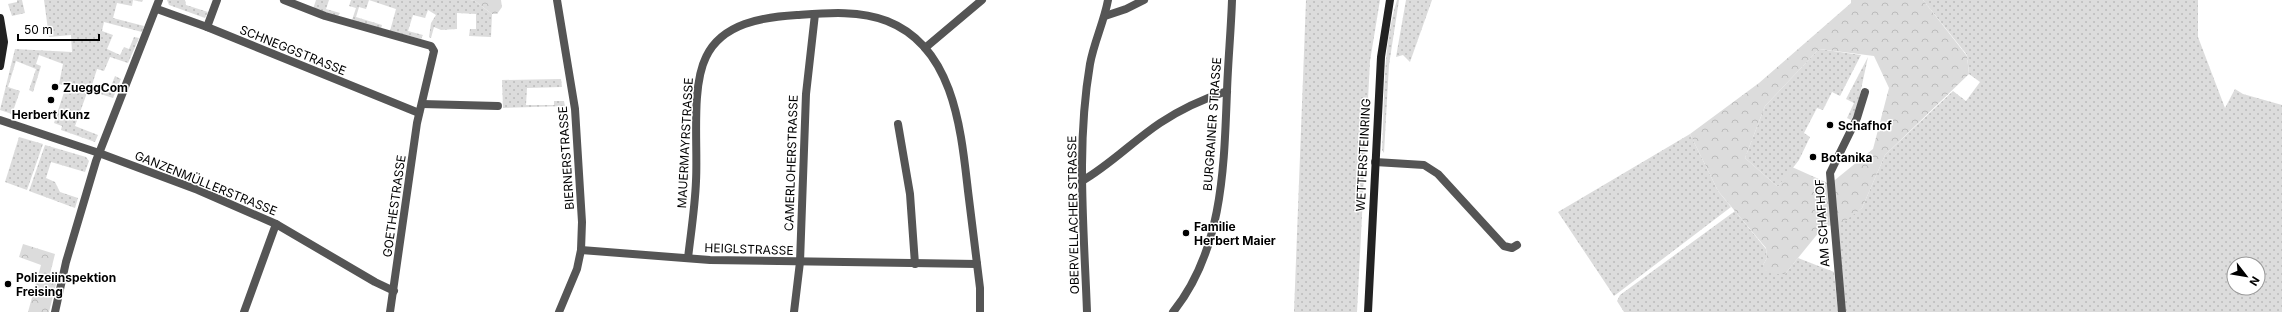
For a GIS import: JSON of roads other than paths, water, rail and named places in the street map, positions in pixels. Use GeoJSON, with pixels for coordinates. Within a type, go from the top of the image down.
{"type":"FeatureCollection","features":[{"type":"Feature","properties":{"kind":"main road","name":"WETTERSTEINRING"},"geometry":{"type":"LineString","coordinates":[[1368,312],[1382,43],[1390,0]]}},
{"type":"Feature","properties":{"kind":"main road"},"geometry":{"type":"LineString","coordinates":[[0,18],[4,42],[0,66]]}},
{"type":"Feature","properties":{"kind":"street"},"geometry":{"type":"LineString","coordinates":[[56,312],[66,262],[99,153],[160,0]]}},
{"type":"Feature","properties":{"kind":"street"},"geometry":{"type":"LineString","coordinates":[[207,27],[217,0]]}},
{"type":"Feature","properties":{"kind":"street","name":"GOETHESTRASSE"},"geometry":{"type":"LineString","coordinates":[[284,0],[325,16],[433,48],[433,59],[419,113],[390,312]]}},
{"type":"Feature","properties":{"kind":"street","name":"BIERNERSTRASSE"},"geometry":{"type":"LineString","coordinates":[[557,0],[575,109],[582,204],[581,250],[577,269],[559,312]]}},
{"type":"Feature","properties":{"kind":"street"},"geometry":{"type":"LineString","coordinates":[[925,48],[982,0]]}},
{"type":"Feature","properties":{"kind":"street","name":"OBERVELLACHER STRASSE"},"geometry":{"type":"LineString","coordinates":[[1087,312],[1082,182],[1084,112],[1090,62],[1105,16],[1108,0]]}},
{"type":"Feature","properties":{"kind":"street"},"geometry":{"type":"LineString","coordinates":[[1105,16],[1126,9],[1144,0]]}},
{"type":"Feature","properties":{"kind":"street","name":"BURGRAINER STRASSE"},"geometry":{"type":"LineString","coordinates":[[1174,312],[1192,285],[1202,262],[1219,199],[1225,152],[1226,91],[1232,0]]}},
{"type":"Feature","properties":{"kind":"street","name":"SCHNEGGSTRASSE"},"geometry":{"type":"LineString","coordinates":[[157,9],[207,27],[419,113]]}},
{"type":"Feature","properties":{"kind":"street","name":"MAUERMAYRSTRASSE"},"geometry":{"type":"LineString","coordinates":[[688,258],[696,182],[698,94],[700,76],[706,55],[721,36],[748,22],[777,17],[815,14],[856,14],[879,18],[899,27],[925,48],[946,82],[964,147],[980,288],[980,312]]}},
{"type":"Feature","properties":{"kind":"street","name":"CAMERLOHERSTRASSE"},"geometry":{"type":"LineString","coordinates":[[794,312],[800,262],[806,94],[815,14]]}},
{"type":"Feature","properties":{"kind":"street"},"geometry":{"type":"LineString","coordinates":[[1082,182],[1100,171],[1160,124],[1202,100],[1226,91]]}},
{"type":"Feature","properties":{"kind":"street","name":"AM SCHAFHOF"},"geometry":{"type":"LineString","coordinates":[[1842,312],[1830,173],[1857,118],[1865,92]]}},
{"type":"Feature","properties":{"kind":"street"},"geometry":{"type":"LineString","coordinates":[[422,104],[498,106]]}},
{"type":"Feature","properties":{"kind":"street","name":"GANZENMÜLLERSTRASSE"},"geometry":{"type":"LineString","coordinates":[[0,120],[99,153],[198,190],[276,224],[363,275],[394,291]]}},
{"type":"Feature","properties":{"kind":"street"},"geometry":{"type":"LineString","coordinates":[[898,124],[910,194],[915,264]]}},
{"type":"Feature","properties":{"kind":"street"},"geometry":{"type":"LineString","coordinates":[[1375,162],[1424,165],[1438,174],[1504,246],[1512,248],[1517,245]]}},
{"type":"Feature","properties":{"kind":"street"},"geometry":{"type":"LineString","coordinates":[[244,312],[276,224]]}},
{"type":"Feature","properties":{"kind":"street","name":"HEIGLSTRASSE"},"geometry":{"type":"LineString","coordinates":[[581,250],[664,258],[800,262],[977,264]]}},
{"type":"Feature","properties":{"kind":"place","name":"ZueggCom"},"geometry":{"type":"Point","coordinates":[55,87]}},
{"type":"Feature","properties":{"kind":"place","name":"Herbert Kunz"},"geometry":{"type":"Point","coordinates":[51,100]}},
{"type":"Feature","properties":{"kind":"place","name":"Schafhof"},"geometry":{"type":"Point","coordinates":[1830,125]}},
{"type":"Feature","properties":{"kind":"place","name":"Botanika"},"geometry":{"type":"Point","coordinates":[1813,157]}},
{"type":"Feature","properties":{"kind":"place","name":"Familie Herbert Maier"},"geometry":{"type":"Point","coordinates":[1186,233]}},
{"type":"Feature","properties":{"kind":"place","name":"Polizeiinspektion Freising"},"geometry":{"type":"Point","coordinates":[8,284]}}]}
